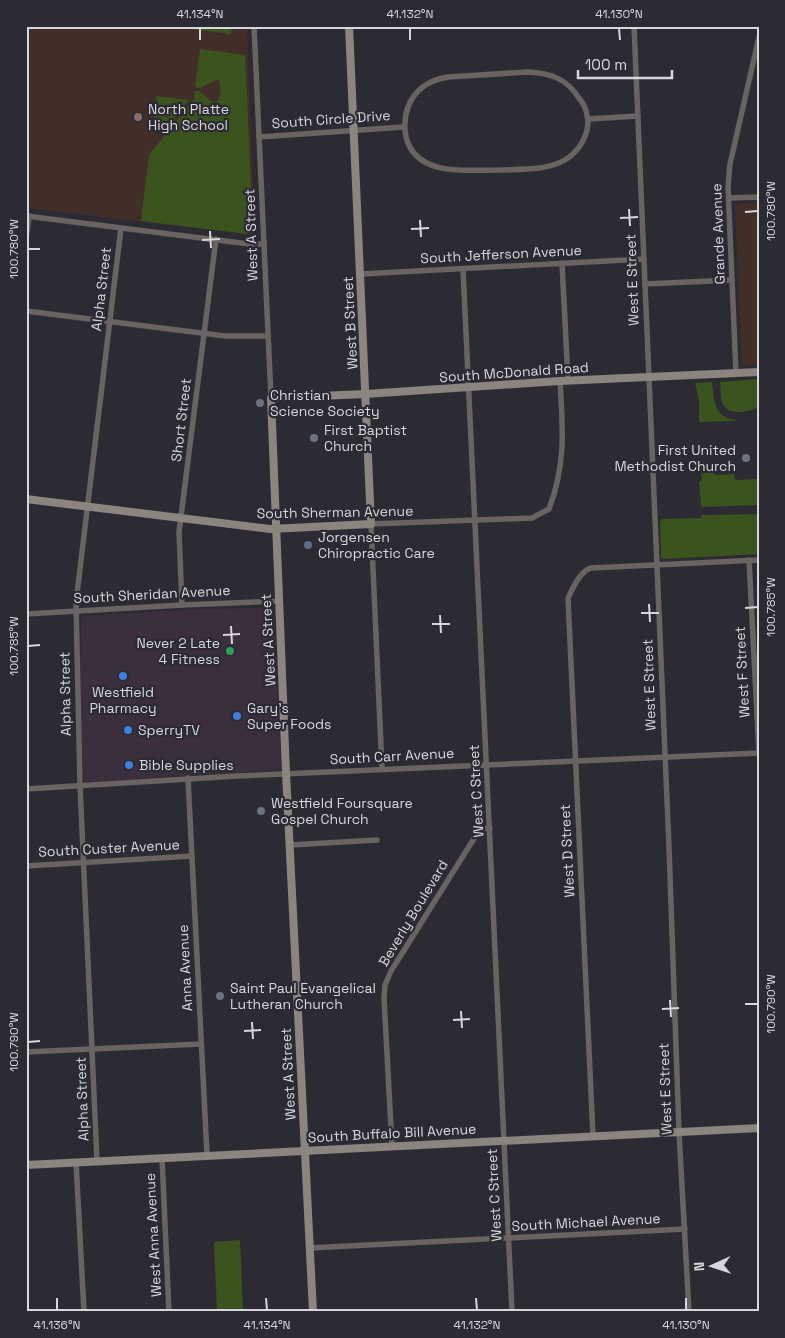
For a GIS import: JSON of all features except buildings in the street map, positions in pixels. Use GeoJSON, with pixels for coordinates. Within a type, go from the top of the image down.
{"type":"FeatureCollection","features":[{"type":"Feature","properties":{"kind":"street","name":"West A Street"},"geometry":{"type":"LineString","coordinates":[[254,26],[286,773],[312,1312]]}},
{"type":"Feature","properties":{"kind":"street","name":"West B Street"},"geometry":{"type":"LineString","coordinates":[[349,26],[382,769]]}},
{"type":"Feature","properties":{"kind":"street","name":"West E Street"},"geometry":{"type":"LineString","coordinates":[[634,26],[679,1132],[689,1312]]}},
{"type":"Feature","properties":{"kind":"street","name":"Grande Avenue"},"geometry":{"type":"LineString","coordinates":[[736,373],[728,187],[730,164],[759,37]]}},
{"type":"Feature","properties":{"kind":"street"},"geometry":{"type":"LineString","coordinates":[[499,73],[544,73],[557,77],[569,84],[586,108],[588,119],[587,132],[582,142],[566,160],[541,167],[507,169],[455,170],[430,165],[416,156],[408,143],[404,127],[404,117],[412,98],[426,84],[436,78],[499,73]]}},
{"type":"Feature","properties":{"kind":"street"},"geometry":{"type":"LineString","coordinates":[[588,119],[638,116]]}},
{"type":"Feature","properties":{"kind":"street","name":"South Circle Drive"},"geometry":{"type":"LineString","coordinates":[[259,137],[404,127]]}},
{"type":"Feature","properties":{"kind":"street"},"geometry":{"type":"LineString","coordinates":[[729,198],[759,197]]}},
{"type":"Feature","properties":{"kind":"street"},"geometry":{"type":"LineString","coordinates":[[26,240],[28,216],[264,244]]}},
{"type":"Feature","properties":{"kind":"street","name":"Alpha Street"},"geometry":{"type":"LineString","coordinates":[[97,1161],[80,785],[76,611],[121,228]]}},
{"type":"Feature","properties":{"kind":"street","name":"Short Street"},"geometry":{"type":"LineString","coordinates":[[182,605],[179,532],[216,239]]}},
{"type":"Feature","properties":{"kind":"street","name":"South Jefferson Avenue"},"geometry":{"type":"LineString","coordinates":[[361,274],[644,259]]}},
{"type":"Feature","properties":{"kind":"street"},"geometry":{"type":"LineString","coordinates":[[562,263],[564,380]]}},
{"type":"Feature","properties":{"kind":"street","name":"West C Street"},"geometry":{"type":"LineString","coordinates":[[463,269],[512,1312]]}},
{"type":"Feature","properties":{"kind":"street"},"geometry":{"type":"LineString","coordinates":[[645,284],[732,280]]}},
{"type":"Feature","properties":{"kind":"street"},"geometry":{"type":"LineString","coordinates":[[26,311],[225,336],[268,336]]}},
{"type":"Feature","properties":{"kind":"street","name":"South McDonald Road"},"geometry":{"type":"LineString","coordinates":[[271,398],[366,394],[564,380],[759,372]]}},
{"type":"Feature","properties":{"kind":"street","name":"South Sherman Avenue"},"geometry":{"type":"LineString","coordinates":[[26,499],[276,529],[532,518],[549,510],[556,490],[563,447],[564,380]]}},
{"type":"Feature","properties":{"kind":"street","name":"West F Street"},"geometry":{"type":"LineString","coordinates":[[750,560],[759,753]]}},
{"type":"Feature","properties":{"kind":"street"},"geometry":{"type":"LineString","coordinates":[[656,565],[759,560]]}},
{"type":"Feature","properties":{"kind":"street","name":"West D Street"},"geometry":{"type":"LineString","coordinates":[[593,1136],[568,598],[586,569],[656,565]]}},
{"type":"Feature","properties":{"kind":"street","name":"South Sheridan Avenue"},"geometry":{"type":"LineString","coordinates":[[26,614],[279,601]]}},
{"type":"Feature","properties":{"kind":"street","name":"South Carr Avenue"},"geometry":{"type":"LineString","coordinates":[[26,789],[286,773],[759,753]]}},
{"type":"Feature","properties":{"kind":"street","name":"Anna Avenue"},"geometry":{"type":"LineString","coordinates":[[188,778],[207,1156]]}},
{"type":"Feature","properties":{"kind":"street","name":"Beverly Boulevard"},"geometry":{"type":"LineString","coordinates":[[392,1146],[384,998],[385,985],[391,971],[480,829],[490,828]]}},
{"type":"Feature","properties":{"kind":"street"},"geometry":{"type":"LineString","coordinates":[[290,845],[377,840]]}},
{"type":"Feature","properties":{"kind":"street","name":"South Custer Avenue"},"geometry":{"type":"LineString","coordinates":[[26,866],[192,856]]}},
{"type":"Feature","properties":{"kind":"street"},"geometry":{"type":"LineString","coordinates":[[26,1052],[201,1044]]}},
{"type":"Feature","properties":{"kind":"street","name":"South Buffalo Bill Avenue"},"geometry":{"type":"LineString","coordinates":[[26,1165],[759,1128]]}},
{"type":"Feature","properties":{"kind":"street","name":"West Anna Avenue"},"geometry":{"type":"LineString","coordinates":[[162,1158],[170,1312]]}},
{"type":"Feature","properties":{"kind":"street"},"geometry":{"type":"LineString","coordinates":[[76,1162],[84,1312]]}},
{"type":"Feature","properties":{"kind":"street","name":"South Michael Avenue"},"geometry":{"type":"LineString","coordinates":[[309,1248],[685,1229]]}},
{"type":"Feature","properties":{"kind":"shaded area","name":"North Platte High School"},"geometry":{"type":"Polygon","coordinates":[[[26,26],[247,26],[255,235],[26,208],[26,26]]]}},
{"type":"Feature","properties":{"kind":"shaded area"},"geometry":{"type":"Polygon","coordinates":[[[759,203],[759,365],[742,366],[735,204],[759,203]]]}},
{"type":"Feature","properties":{"kind":"shaded area"},"geometry":{"type":"Polygon","coordinates":[[[274,608],[281,766],[279,770],[86,782],[84,780],[80,695],[81,618],[83,616],[197,609],[274,608]]]}},
{"type":"Feature","properties":{"kind":"green space"},"geometry":{"type":"Polygon","coordinates":[[[166,26],[232,26],[231,34],[166,26]]]}},
{"type":"Feature","properties":{"kind":"green space"},"geometry":{"type":"Polygon","coordinates":[[[200,49],[245,55],[253,228],[247,234],[141,221],[149,155],[194,99],[195,91],[199,91],[215,104],[220,95],[221,89],[218,79],[200,88],[195,87],[200,49]]]}},
{"type":"Feature","properties":{"kind":"green space"},"geometry":{"type":"Polygon","coordinates":[[[157,96],[189,100],[166,129],[153,127],[157,96]]]}},
{"type":"Feature","properties":{"kind":"green space"},"geometry":{"type":"Polygon","coordinates":[[[759,379],[759,407],[739,412],[725,407],[721,400],[720,382],[759,379]]]}},
{"type":"Feature","properties":{"kind":"green space"},"geometry":{"type":"Polygon","coordinates":[[[712,382],[714,401],[719,412],[729,419],[737,421],[699,422],[699,400],[695,383],[712,382]]]}},
{"type":"Feature","properties":{"kind":"green space"},"geometry":{"type":"Polygon","coordinates":[[[714,470],[715,475],[734,474],[735,480],[759,479],[759,505],[701,507],[699,482],[702,481],[701,471],[714,470]]]}},
{"type":"Feature","properties":{"kind":"green space"},"geometry":{"type":"Polygon","coordinates":[[[759,514],[759,554],[663,559],[661,557],[660,521],[662,519],[701,518],[701,515],[759,514]]]}},
{"type":"Feature","properties":{"kind":"green space"},"geometry":{"type":"Polygon","coordinates":[[[240,1240],[243,1312],[217,1312],[214,1242],[240,1240]]]}},
{"type":"Feature","properties":{"kind":"place","name":"North Platte High School"},"geometry":{"type":"Point","coordinates":[138,117]}},
{"type":"Feature","properties":{"kind":"place","name":"Christian Science Society"},"geometry":{"type":"Point","coordinates":[260,403]}},
{"type":"Feature","properties":{"kind":"place","name":"First Baptist Church"},"geometry":{"type":"Point","coordinates":[314,438]}},
{"type":"Feature","properties":{"kind":"place","name":"First United Methodist Church"},"geometry":{"type":"Point","coordinates":[746,458]}},
{"type":"Feature","properties":{"kind":"place","name":"Jorgensen Chiropractic Care"},"geometry":{"type":"Point","coordinates":[308,545]}},
{"type":"Feature","properties":{"kind":"place","name":"Never 2 Late 4 Fitness"},"geometry":{"type":"Point","coordinates":[230,651]}},
{"type":"Feature","properties":{"kind":"place","name":"Westfield Pharmacy"},"geometry":{"type":"Point","coordinates":[123,676]}},
{"type":"Feature","properties":{"kind":"place","name":"Gary's Super Foods"},"geometry":{"type":"Point","coordinates":[237,716]}},
{"type":"Feature","properties":{"kind":"place","name":"SperryTV"},"geometry":{"type":"Point","coordinates":[128,730]}},
{"type":"Feature","properties":{"kind":"place","name":"Bible Supplies"},"geometry":{"type":"Point","coordinates":[129,765]}},
{"type":"Feature","properties":{"kind":"place","name":"Westfield Foursquare Gospel Church"},"geometry":{"type":"Point","coordinates":[261,811]}},
{"type":"Feature","properties":{"kind":"place","name":"Saint Paul Evangelical Lutheran Church"},"geometry":{"type":"Point","coordinates":[220,996]}}]}
